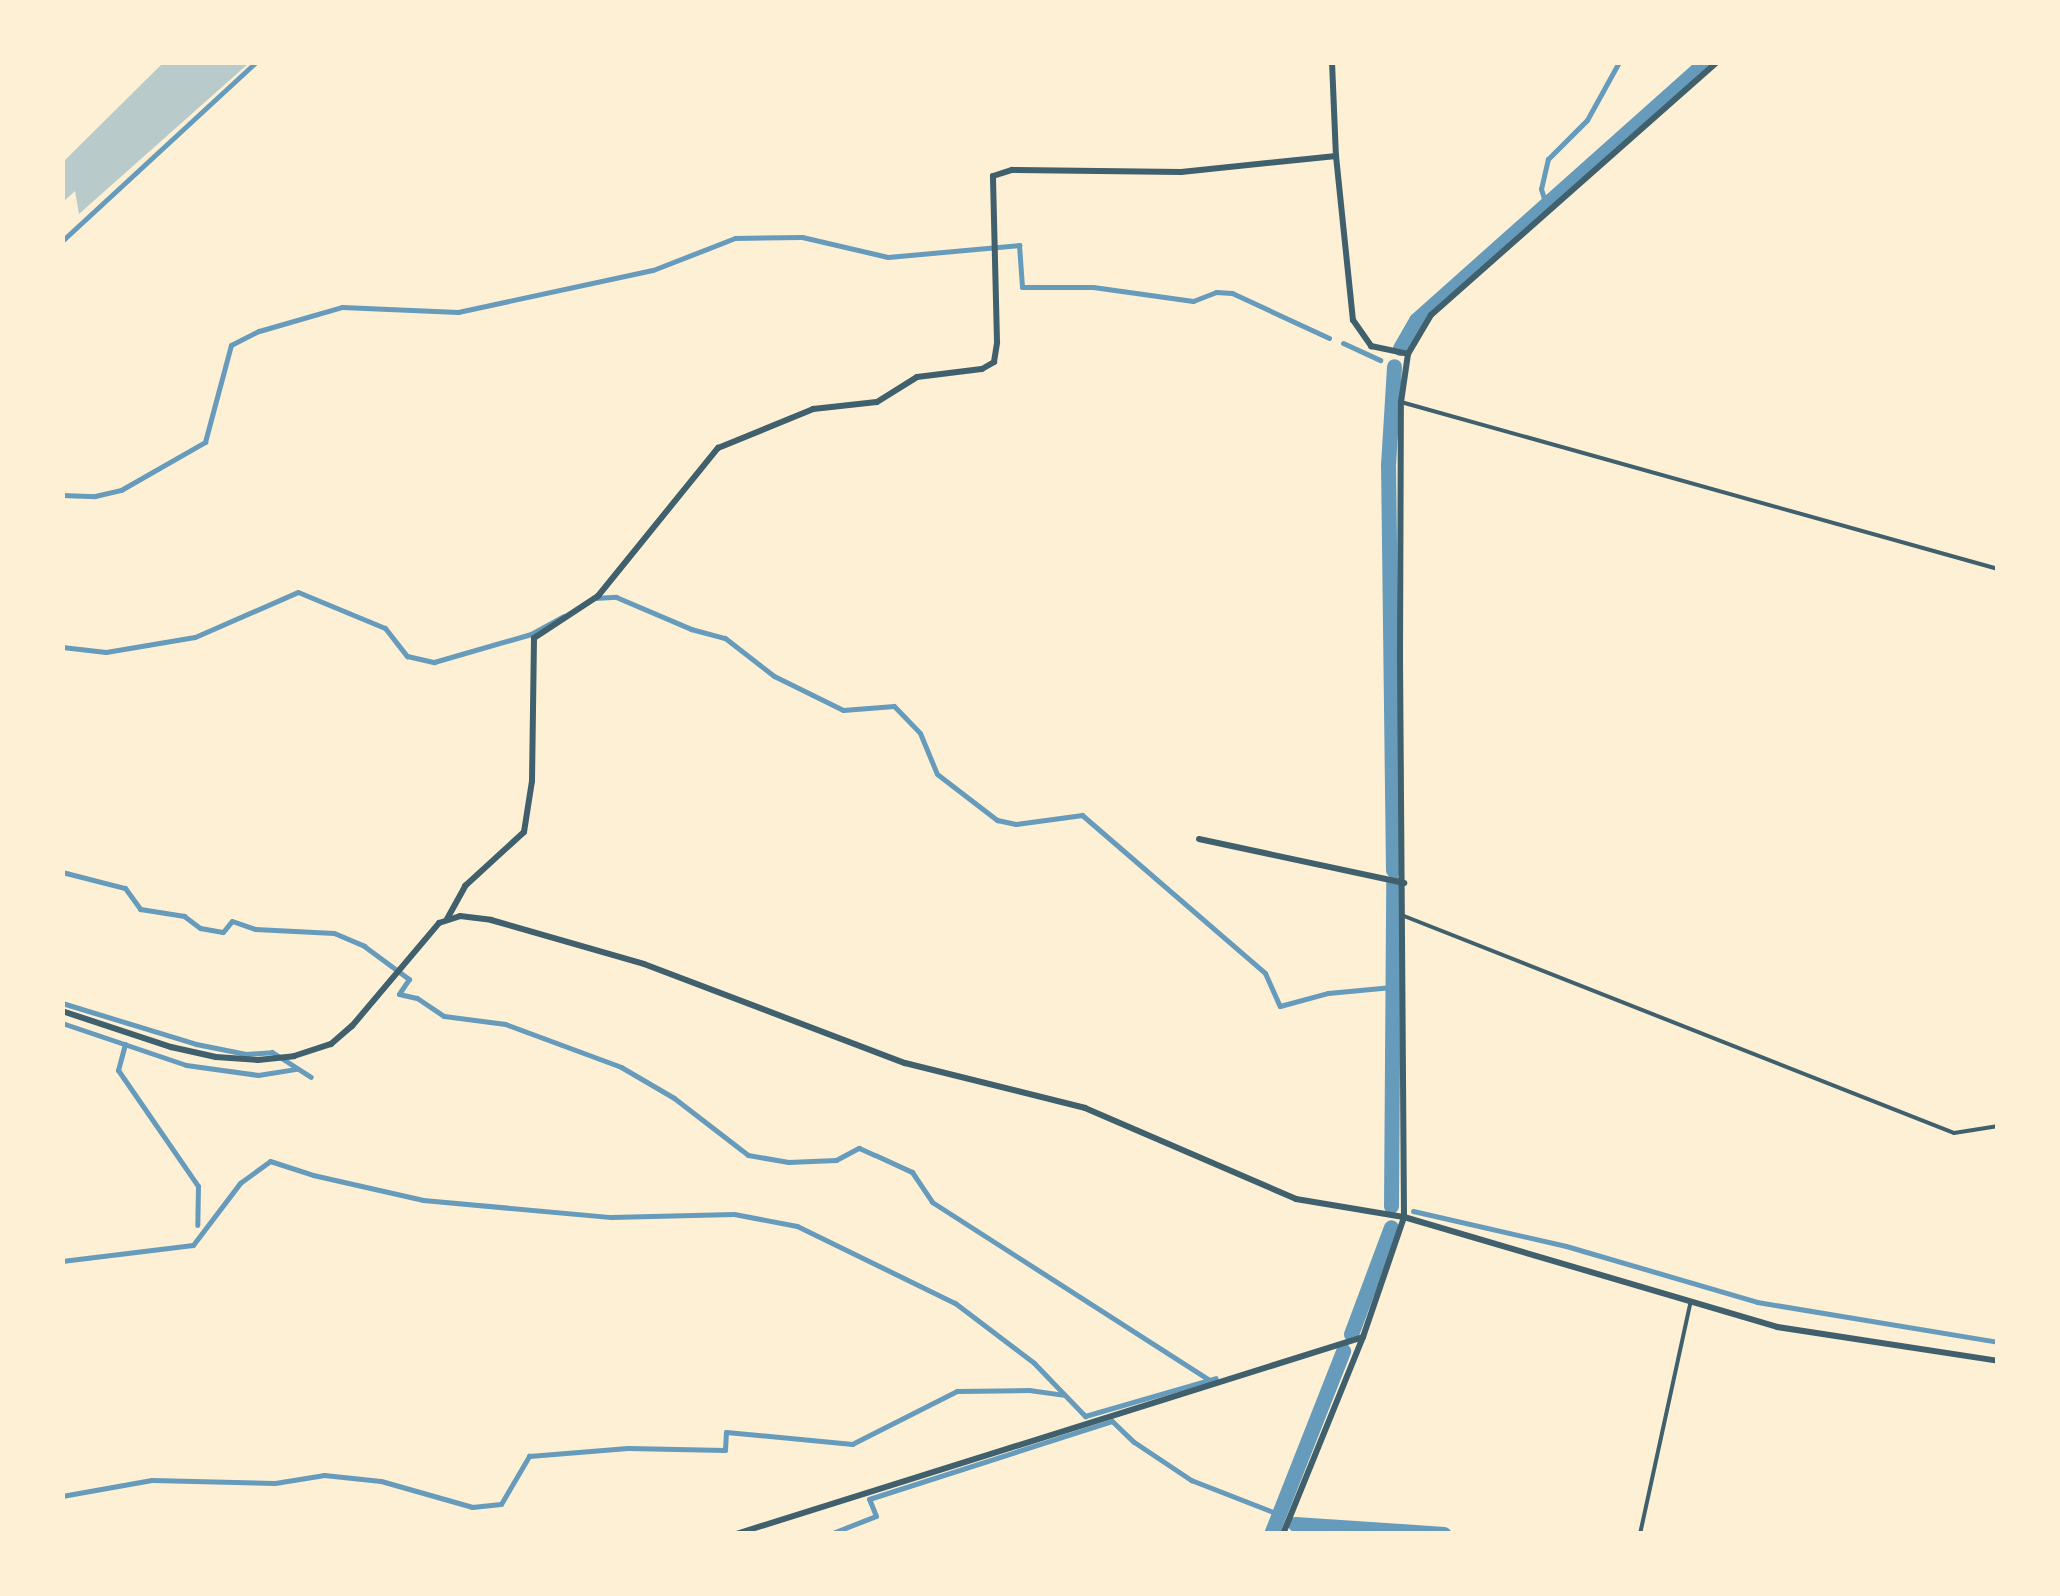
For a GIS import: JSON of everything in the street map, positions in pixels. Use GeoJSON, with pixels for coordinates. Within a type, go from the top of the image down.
{"type":"FeatureCollection","features":[{"type":"Feature","properties":{"kind":"street"},"geometry":{"type":"LineString","coordinates":[[1332,62],[1336,156],[1354,320],[1371,346],[1405,354]]}},
{"type":"Feature","properties":{"kind":"street"},"geometry":{"type":"LineString","coordinates":[[1282,1534],[1363,1337],[1404,1217],[1401,402],[1405,354],[1431,315],[1717,62]]}},
{"type":"Feature","properties":{"kind":"street"},"geometry":{"type":"LineString","coordinates":[[62,1011],[171,1047],[258,1060],[314,1052],[352,1026],[430,932],[447,919],[466,886],[524,832],[532,781],[534,638],[598,596],[718,448],[813,409],[878,402],[917,376],[982,369],[994,362],[997,342],[993,176],[1031,170],[1182,172],[1336,156]]}},
{"type":"Feature","properties":{"kind":"street"},"geometry":{"type":"LineString","coordinates":[[1199,839],[1404,883]]}},
{"type":"Feature","properties":{"kind":"street"},"geometry":{"type":"LineString","coordinates":[[447,919],[491,920],[644,964],[905,1063],[1086,1108],[1296,1199],[1404,1217],[1778,1327],[1998,1361]]}},
{"type":"Feature","properties":{"kind":"street"},"geometry":{"type":"LineString","coordinates":[[736,1534],[1363,1337]]}},
{"type":"Feature","properties":{"kind":"lane"},"geometry":{"type":"LineString","coordinates":[[1401,402],[1998,569]]}},
{"type":"Feature","properties":{"kind":"lane"},"geometry":{"type":"LineString","coordinates":[[1404,916],[1954,1132],[1998,1126]]}},
{"type":"Feature","properties":{"kind":"lane"},"geometry":{"type":"LineString","coordinates":[[1640,1534],[1690,1301]]}},
{"type":"Feature","properties":{"kind":"shaded area"},"geometry":{"type":"Polygon","coordinates":[[[163,63],[249,63],[79,214],[75,191],[63,202],[63,162],[163,63]]]}},
{"type":"Feature","properties":{"kind":"waterway"},"geometry":{"type":"LineString","coordinates":[[62,241],[256,62]]}},
{"type":"Feature","properties":{"kind":"waterway"},"geometry":{"type":"LineString","coordinates":[[1546,205],[1541,189],[1548,159],[1587,120],[1619,62]]}},
{"type":"Feature","properties":{"kind":"waterway"},"geometry":{"type":"LineString","coordinates":[[1400,348],[1416,320],[1706,62]]}},
{"type":"Feature","properties":{"kind":"waterway"},"geometry":{"type":"LineString","coordinates":[[62,495],[95,496],[121,490],[205,442],[231,345],[259,331],[342,307],[458,312],[653,270],[735,238],[802,237],[888,257],[1019,245],[1022,287],[1093,287],[1193,301],[1216,292],[1232,293],[1329,338]]}},
{"type":"Feature","properties":{"kind":"waterway"},"geometry":{"type":"LineString","coordinates":[[1343,343],[1380,360]]}},
{"type":"Feature","properties":{"kind":"waterway"},"geometry":{"type":"LineString","coordinates":[[1393,870],[1388,465],[1394,366]]}},
{"type":"Feature","properties":{"kind":"waterway"},"geometry":{"type":"LineString","coordinates":[[62,647],[106,652],[195,637],[298,592],[385,628],[407,656],[434,662],[531,634],[563,616]]}},
{"type":"Feature","properties":{"kind":"waterway"},"geometry":{"type":"LineString","coordinates":[[594,598],[616,597],[691,629],[725,638],[774,676],[843,710],[894,706],[920,733],[937,774],[997,820],[1016,824],[1082,815],[1265,973],[1280,1006],[1328,993],[1392,987]]}},
{"type":"Feature","properties":{"kind":"waterway"},"geometry":{"type":"LineString","coordinates":[[62,872],[125,888],[140,909],[184,916],[200,928],[223,932],[232,921],[255,929],[334,933],[364,946],[409,979],[399,994],[417,998],[444,1016],[505,1024],[621,1067],[674,1098],[748,1155],[788,1162],[836,1160],[859,1148],[875,1155],[912,1172],[932,1202],[1208,1379]]}},
{"type":"Feature","properties":{"kind":"waterway"},"geometry":{"type":"LineString","coordinates":[[1391,1206],[1393,882]]}},
{"type":"Feature","properties":{"kind":"waterway"},"geometry":{"type":"LineString","coordinates":[[62,1003],[196,1044],[246,1054],[272,1052],[311,1077]]}},
{"type":"Feature","properties":{"kind":"waterway"},"geometry":{"type":"LineString","coordinates":[[62,1023],[186,1065],[258,1075],[297,1069]]}},
{"type":"Feature","properties":{"kind":"waterway"},"geometry":{"type":"LineString","coordinates":[[125,1044],[118,1070],[198,1186],[197,1225]]}},
{"type":"Feature","properties":{"kind":"waterway"},"geometry":{"type":"LineString","coordinates":[[62,1261],[193,1245],[240,1183],[270,1161],[423,1200],[611,1217],[734,1214],[797,1226],[955,1303],[1034,1363],[1085,1416],[1216,1378]]}},
{"type":"Feature","properties":{"kind":"waterway"},"geometry":{"type":"LineString","coordinates":[[1413,1211],[1566,1246],[1757,1302],[1998,1342]]}},
{"type":"Feature","properties":{"kind":"waterway"},"geometry":{"type":"LineString","coordinates":[[1351,1334],[1391,1227]]}},
{"type":"Feature","properties":{"kind":"waterway"},"geometry":{"type":"LineString","coordinates":[[1271,1534],[1343,1351]]}},
{"type":"Feature","properties":{"kind":"waterway"},"geometry":{"type":"LineString","coordinates":[[62,1496],[152,1480],[275,1483],[324,1475],[381,1481],[472,1507],[501,1504],[529,1456],[628,1448],[725,1450],[726,1432],[852,1444],[957,1391],[1029,1390],[1064,1395]]}},
{"type":"Feature","properties":{"kind":"waterway"},"geometry":{"type":"LineString","coordinates":[[830,1534],[876,1516],[869,1499],[1112,1421],[1134,1442],[1191,1480],[1273,1512]]}},
{"type":"Feature","properties":{"kind":"waterway"},"geometry":{"type":"LineString","coordinates":[[1295,1524],[1444,1534]]}}]}
